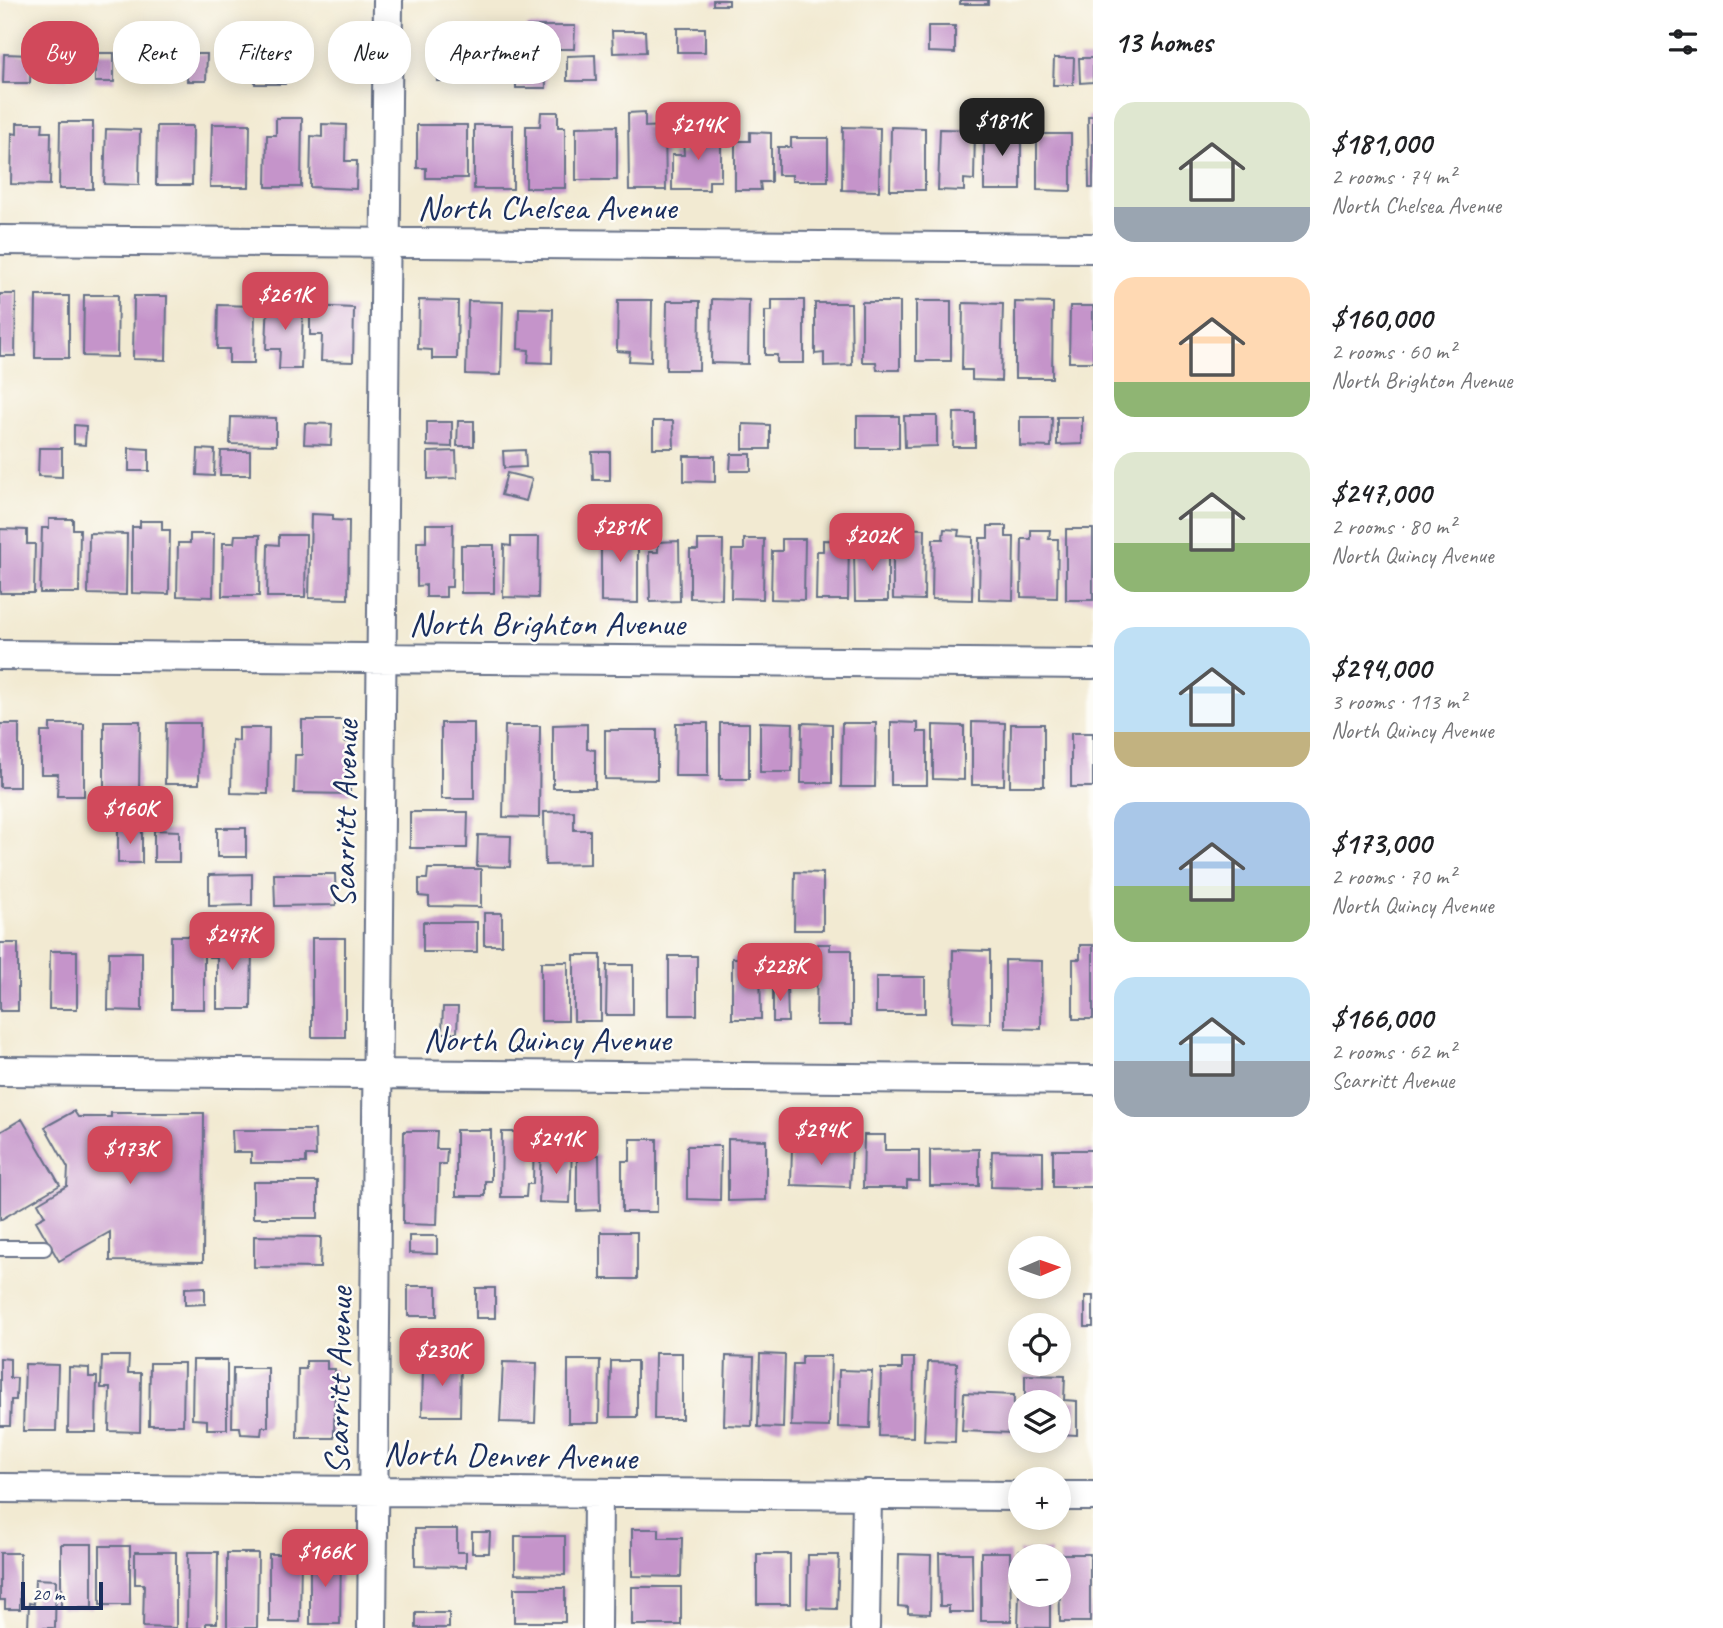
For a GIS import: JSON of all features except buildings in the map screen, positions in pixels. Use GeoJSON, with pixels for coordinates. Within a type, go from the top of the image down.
{"type":"FeatureCollection","features":[{"type":"Feature","properties":{"kind":"street","name":"Scarritt Avenue"},"geometry":{"type":"LineString","coordinates":[[372,1628],[388,0]]}},
{"type":"Feature","properties":{"kind":"street","name":"North Chelsea Avenue"},"geometry":{"type":"LineString","coordinates":[[0,240],[1093,248]]}},
{"type":"Feature","properties":{"kind":"street","name":"North Brighton Avenue"},"geometry":{"type":"LineString","coordinates":[[0,655],[1093,664]]}},
{"type":"Feature","properties":{"kind":"street","name":"North Quincy Avenue"},"geometry":{"type":"LineString","coordinates":[[0,1071],[1093,1080]]}},
{"type":"Feature","properties":{"kind":"street","name":"North Denver Avenue"},"geometry":{"type":"LineString","coordinates":[[0,1488],[1008,1496]]}},
{"type":"Feature","properties":{"kind":"street"},"geometry":{"type":"LineString","coordinates":[[597,1628],[598,1493]]}},
{"type":"Feature","properties":{"kind":"street"},"geometry":{"type":"LineString","coordinates":[[865,1628],[867,1494]]}},
{"type":"Feature","properties":{"kind":"street"},"geometry":{"type":"LineString","coordinates":[[1071,1496],[1093,1496]]}},
{"type":"Feature","properties":{"kind":"lane"},"geometry":{"type":"LineString","coordinates":[[0,1248],[44,1248]]}}]}
